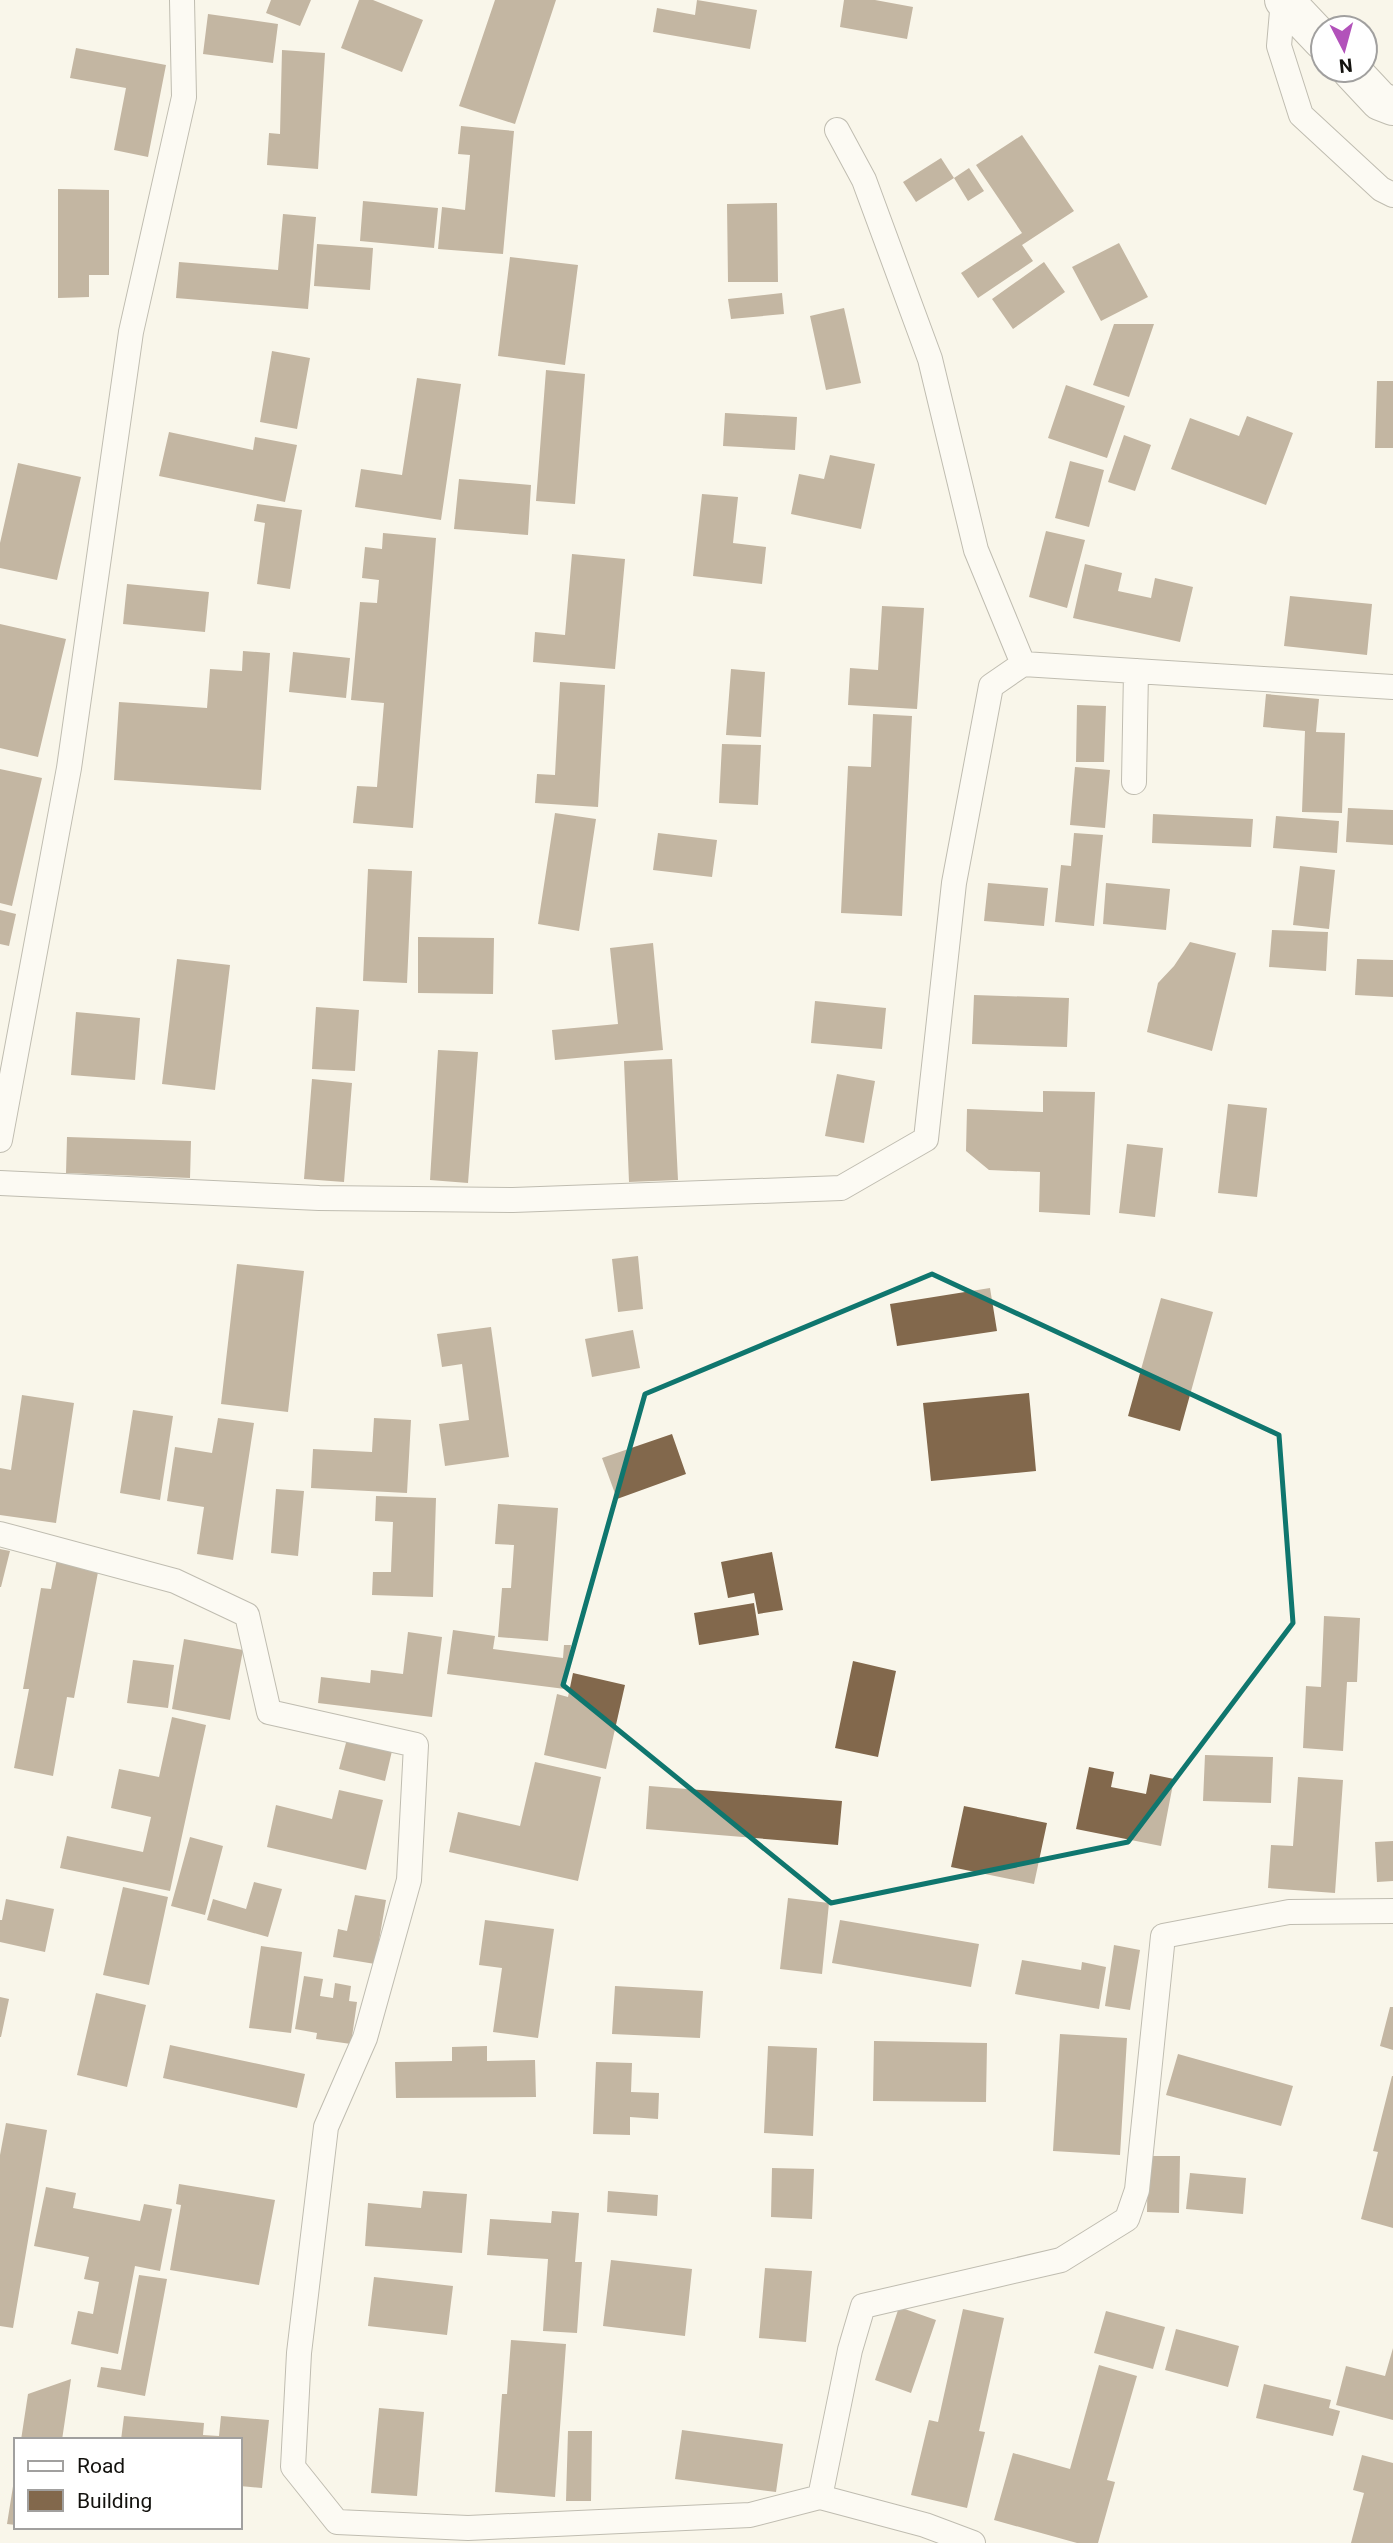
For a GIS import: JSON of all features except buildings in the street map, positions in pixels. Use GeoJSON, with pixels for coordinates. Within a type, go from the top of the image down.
{"type":"FeatureCollection","features":[{"type":"Feature","properties":{"kind":"street"},"geometry":{"type":"LineString","coordinates":[[1284,0],[1309,26]]}},
{"type":"Feature","properties":{"kind":"street"},"geometry":{"type":"LineString","coordinates":[[1364,84],[1380,101],[1393,106]]}},
{"type":"Feature","properties":{"kind":"lane"},"geometry":{"type":"LineString","coordinates":[[0,1140],[69,768],[131,332],[184,97],[182,0]]}},
{"type":"Feature","properties":{"kind":"lane"},"geometry":{"type":"LineString","coordinates":[[1284,0],[1279,46],[1301,115],[1381,189],[1393,195]]}},
{"type":"Feature","properties":{"kind":"lane"},"geometry":{"type":"LineString","coordinates":[[837,130],[864,180],[930,359],[976,550],[1023,664]]}},
{"type":"Feature","properties":{"kind":"lane"},"geometry":{"type":"LineString","coordinates":[[0,1183],[319,1198],[513,1200],[841,1188],[926,1139],[954,883],[991,686],[1023,664],[1393,687]]}},
{"type":"Feature","properties":{"kind":"lane"},"geometry":{"type":"LineString","coordinates":[[1134,782],[1136,671]]}},
{"type":"Feature","properties":{"kind":"lane"},"geometry":{"type":"LineString","coordinates":[[0,1534],[175,1581],[247,1615],[269,1712],[416,1745],[409,1880],[365,2038],[326,2127],[299,2353],[293,2467],[337,2522],[468,2528],[750,2515],[820,2497],[925,2525],[973,2543]]}},
{"type":"Feature","properties":{"kind":"lane"},"geometry":{"type":"LineString","coordinates":[[820,2497],[850,2350],[863,2306],[1061,2260],[1127,2219],[1137,2190],[1163,1936],[1289,1912],[1393,1911]]}},
{"type":"Feature","properties":{"kind":"highlighted area"},"geometry":{"type":"Polygon","coordinates":[[[932,1274],[1279,1435],[1293,1623],[1128,1842],[831,1903],[563,1685],[645,1394],[932,1274]]]}}]}
